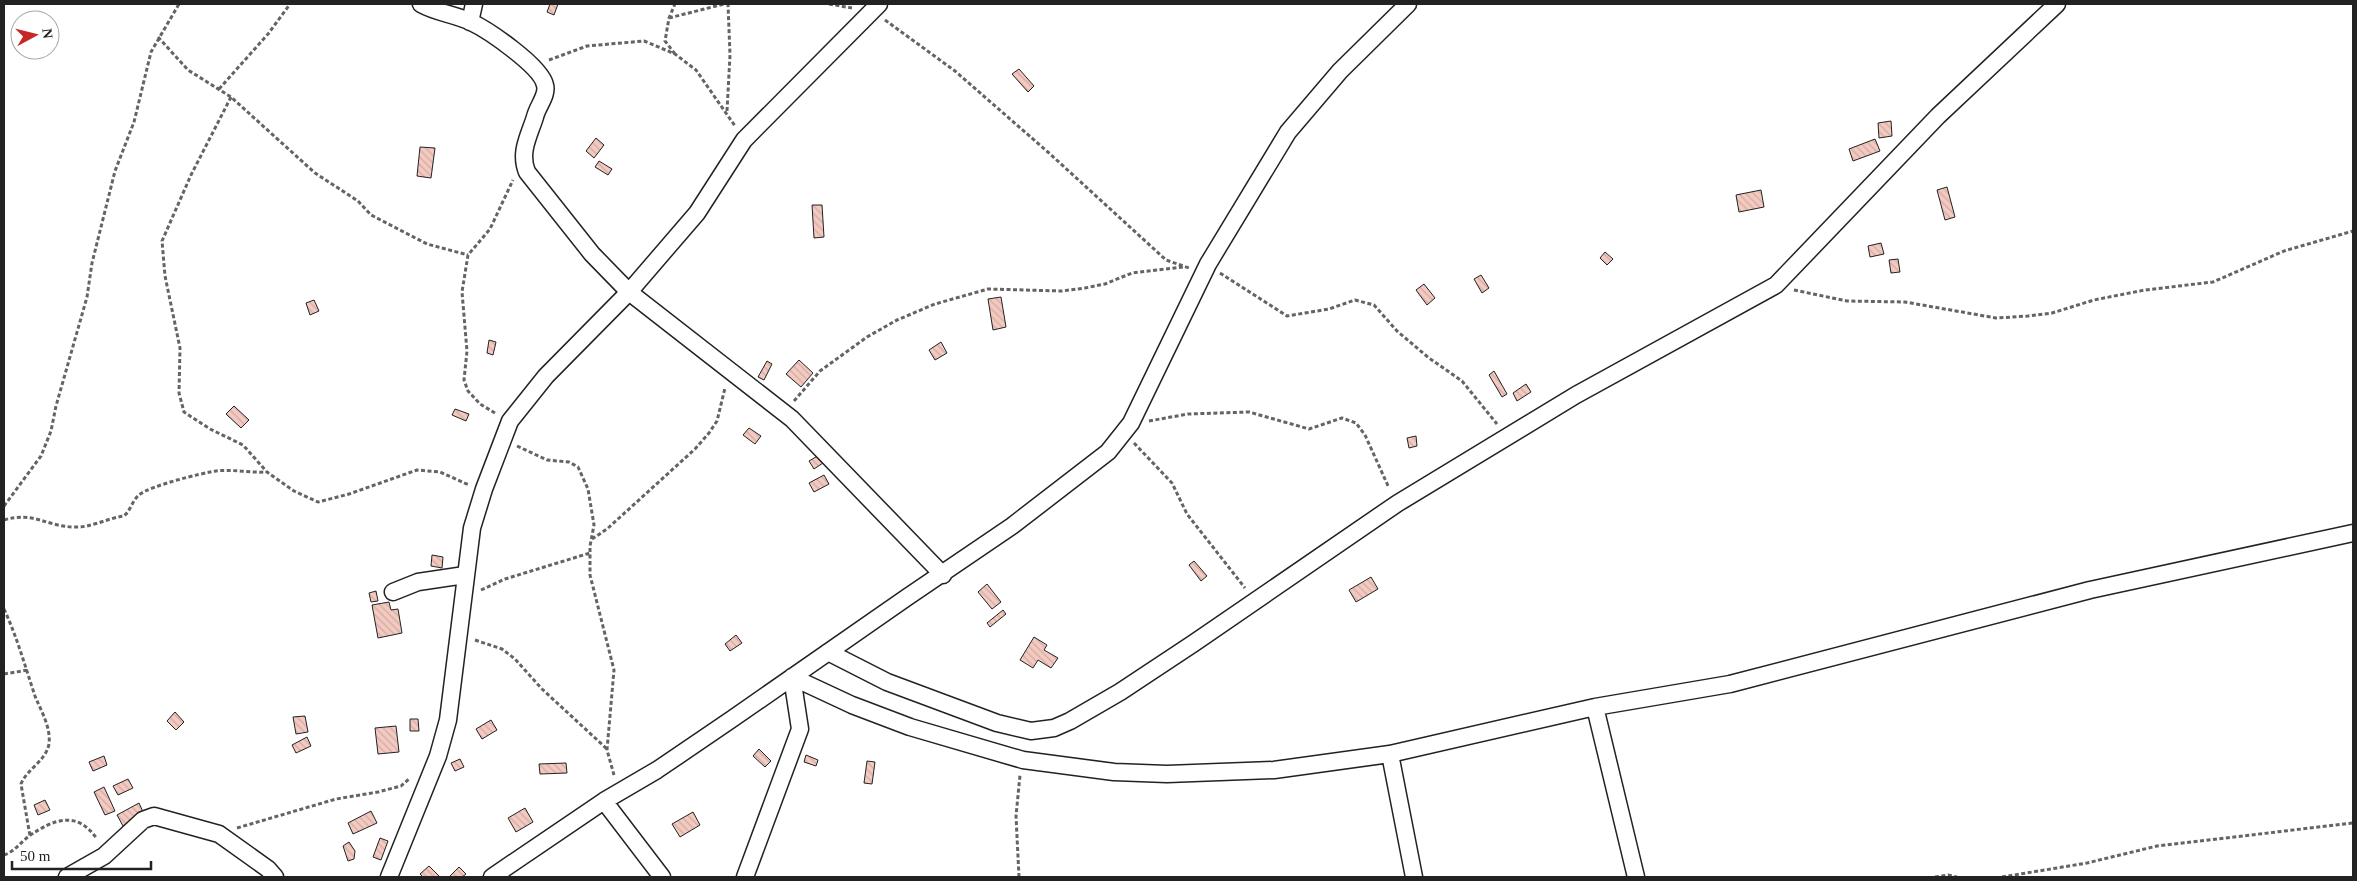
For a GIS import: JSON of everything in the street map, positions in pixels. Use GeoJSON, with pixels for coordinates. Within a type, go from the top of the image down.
{"type":"FeatureCollection","features":[{"type":"Feature","properties":{"kind":"street"},"geometry":{"type":"LineString","coordinates":[[420,4],[433,11],[470,22],[535,67],[546,85],[545,94],[537,110],[523,152],[523,162],[527,172],[557,211],[629,292],[783,412],[943,575]]}},
{"type":"Feature","properties":{"kind":"street"},"geometry":{"type":"LineString","coordinates":[[470,22],[474,4]]}},
{"type":"Feature","properties":{"kind":"street"},"geometry":{"type":"LineString","coordinates":[[492,877],[604,801],[664,765],[943,575],[1012,526],[1108,452],[1128,428],[1205,269],[1288,132],[1340,71],[1408,4]]}},
{"type":"Feature","properties":{"kind":"street"},"geometry":{"type":"LineString","coordinates":[[828,652],[888,682],[958,710],[997,723],[1031,731],[1054,728],[1070,722],[1120,692],[1398,503],[1593,386],[1776,285],[1938,116],[2057,4]]}},
{"type":"Feature","properties":{"kind":"street"},"geometry":{"type":"LineString","coordinates":[[389,877],[440,747],[452,697],[472,528],[484,489],[510,422],[546,376],[629,292],[697,213],[744,140],[876,8]]}},
{"type":"Feature","properties":{"kind":"street"},"geometry":{"type":"LineString","coordinates":[[792,677],[852,705],[910,727],[1023,760],[1114,772],[1167,774],[1274,770],[1390,754],[1595,707],[1730,684],[2090,590],[2353,533]]}},
{"type":"Feature","properties":{"kind":"street"},"geometry":{"type":"LineString","coordinates":[[393,592],[418,582],[465,575]]}},
{"type":"Feature","properties":{"kind":"street"},"geometry":{"type":"LineString","coordinates":[[745,877],[800,729],[792,677]]}},
{"type":"Feature","properties":{"kind":"street"},"geometry":{"type":"LineString","coordinates":[[1595,707],[1636,877]]}},
{"type":"Feature","properties":{"kind":"street"},"geometry":{"type":"LineString","coordinates":[[1390,754],[1414,877]]}},
{"type":"Feature","properties":{"kind":"street"},"geometry":{"type":"LineString","coordinates":[[604,801],[662,877]]}},
{"type":"Feature","properties":{"kind":"street"},"geometry":{"type":"LineString","coordinates":[[67,877],[108,853],[143,820],[154,816],[219,834],[268,869],[275,877]]}},
{"type":"Feature","properties":{"kind":"path"},"geometry":{"type":"LineString","coordinates":[[4,506],[42,456],[51,432],[56,406],[87,297],[92,263],[114,171],[134,122],[151,52],[158,36],[179,4]]}},
{"type":"Feature","properties":{"kind":"path"},"geometry":{"type":"LineString","coordinates":[[219,89],[268,34],[290,4]]}},
{"type":"Feature","properties":{"kind":"path"},"geometry":{"type":"LineString","coordinates":[[675,4],[668,18],[666,41],[676,54],[696,70],[727,112],[744,140]]}},
{"type":"Feature","properties":{"kind":"path"},"geometry":{"type":"LineString","coordinates":[[668,18],[724,4]]}},
{"type":"Feature","properties":{"kind":"path"},"geometry":{"type":"LineString","coordinates":[[727,112],[730,55],[728,4]]}},
{"type":"Feature","properties":{"kind":"path"},"geometry":{"type":"LineString","coordinates":[[876,8],[955,71],[1049,153],[1166,260],[1184,267]]}},
{"type":"Feature","properties":{"kind":"path"},"geometry":{"type":"LineString","coordinates":[[158,36],[188,70],[231,97],[315,173],[358,201],[371,214],[427,244],[468,254]]}},
{"type":"Feature","properties":{"kind":"path"},"geometry":{"type":"LineString","coordinates":[[535,67],[556,56],[596,45],[644,41],[676,54]]}},
{"type":"Feature","properties":{"kind":"path"},"geometry":{"type":"LineString","coordinates":[[231,97],[191,176],[162,241],[165,276],[180,348],[179,393],[184,412],[210,429],[243,445],[267,472],[294,491],[318,502],[340,497],[417,470],[440,472],[474,489],[484,489]]}},
{"type":"Feature","properties":{"kind":"path"},"geometry":{"type":"LineString","coordinates":[[510,422],[480,404],[468,391],[464,380],[466,351],[462,292],[468,254],[490,229],[523,162]]}},
{"type":"Feature","properties":{"kind":"path"},"geometry":{"type":"LineString","coordinates":[[1776,285],[1807,294],[1847,300],[1905,302],[1996,318],[2028,316],[2052,313],[2094,300],[2145,290],[2213,282],[2284,251],[2353,231]]}},
{"type":"Feature","properties":{"kind":"path"},"geometry":{"type":"LineString","coordinates":[[783,412],[820,371],[867,337],[897,320],[935,304],[988,290],[1062,291],[1085,288],[1105,284],[1132,273],[1184,267],[1205,269],[1231,281],[1287,316],[1329,309],[1355,300],[1374,305],[1397,331],[1429,358],[1462,381],[1485,407],[1506,437]]}},
{"type":"Feature","properties":{"kind":"path"},"geometry":{"type":"LineString","coordinates":[[592,540],[656,486],[709,433],[717,421],[729,370]]}},
{"type":"Feature","properties":{"kind":"path"},"geometry":{"type":"LineString","coordinates":[[1254,601],[1230,567],[1187,514],[1172,483],[1128,428],[1188,414],[1249,412],[1309,429],[1342,418],[1356,423],[1365,436],[1375,460],[1398,503]]}},
{"type":"Feature","properties":{"kind":"path"},"geometry":{"type":"LineString","coordinates":[[504,438],[537,456],[570,462],[578,467],[588,489],[593,506],[594,525],[590,553],[590,575],[614,670],[607,750],[619,792]]}},
{"type":"Feature","properties":{"kind":"path"},"geometry":{"type":"LineString","coordinates":[[4,520],[30,516],[58,525],[78,528],[124,516],[130,512],[132,503],[140,494],[153,488],[217,471],[267,472]]}},
{"type":"Feature","properties":{"kind":"path"},"geometry":{"type":"LineString","coordinates":[[462,602],[487,586],[505,579],[590,553]]}},
{"type":"Feature","properties":{"kind":"path"},"geometry":{"type":"LineString","coordinates":[[4,609],[20,646],[47,725],[49,745],[36,767],[23,777],[21,784],[30,836]]}},
{"type":"Feature","properties":{"kind":"path"},"geometry":{"type":"LineString","coordinates":[[460,630],[477,642],[502,649],[607,750]]}},
{"type":"Feature","properties":{"kind":"path"},"geometry":{"type":"LineString","coordinates":[[4,674],[28,670]]}},
{"type":"Feature","properties":{"kind":"path"},"geometry":{"type":"LineString","coordinates":[[1019,877],[1016,816],[1023,760]]}},
{"type":"Feature","properties":{"kind":"path"},"geometry":{"type":"LineString","coordinates":[[219,834],[255,821],[336,800],[401,786],[412,776]]}},
{"type":"Feature","properties":{"kind":"path"},"geometry":{"type":"LineString","coordinates":[[4,855],[30,836],[60,819],[82,823],[91,830],[108,853]]}},
{"type":"Feature","properties":{"kind":"path"},"geometry":{"type":"LineString","coordinates":[[2002,877],[2087,863],[2157,846],[2353,823]]}},
{"type":"Feature","properties":{"kind":"path"},"geometry":{"type":"LineString","coordinates":[[1935,877],[1948,875],[1957,877]]}},
{"type":"Feature","properties":{"kind":"building"},"geometry":{"type":"Polygon","coordinates":[[[550,4],[558,4],[554,15],[547,12],[550,4]]]}},
{"type":"Feature","properties":{"kind":"building"},"geometry":{"type":"Polygon","coordinates":[[[1019,69],[1034,86],[1028,92],[1012,74],[1019,69]]]}},
{"type":"Feature","properties":{"kind":"building"},"geometry":{"type":"Polygon","coordinates":[[[1891,121],[1892,136],[1879,138],[1878,123],[1891,121]]]}},
{"type":"Feature","properties":{"kind":"building"},"geometry":{"type":"Polygon","coordinates":[[[596,138],[604,145],[594,158],[586,151],[596,138]]]}},
{"type":"Feature","properties":{"kind":"building"},"geometry":{"type":"Polygon","coordinates":[[[1875,139],[1880,151],[1853,161],[1849,149],[1875,139]]]}},
{"type":"Feature","properties":{"kind":"building"},"geometry":{"type":"Polygon","coordinates":[[[420,147],[435,148],[431,178],[417,176],[420,147]]]}},
{"type":"Feature","properties":{"kind":"building"},"geometry":{"type":"Polygon","coordinates":[[[599,161],[612,169],[608,175],[595,167],[599,161]]]}},
{"type":"Feature","properties":{"kind":"building"},"geometry":{"type":"Polygon","coordinates":[[[1947,187],[1955,217],[1945,220],[1937,190],[1947,187]]]}},
{"type":"Feature","properties":{"kind":"building"},"geometry":{"type":"Polygon","coordinates":[[[1761,190],[1764,207],[1739,212],[1736,195],[1761,190]]]}},
{"type":"Feature","properties":{"kind":"building"},"geometry":{"type":"Polygon","coordinates":[[[812,205],[822,205],[824,237],[814,238],[812,205]]]}},
{"type":"Feature","properties":{"kind":"building"},"geometry":{"type":"Polygon","coordinates":[[[1881,243],[1884,254],[1870,257],[1868,246],[1881,243]]]}},
{"type":"Feature","properties":{"kind":"building"},"geometry":{"type":"Polygon","coordinates":[[[1605,252],[1613,259],[1607,265],[1600,258],[1605,252]]]}},
{"type":"Feature","properties":{"kind":"building"},"geometry":{"type":"Polygon","coordinates":[[[1898,259],[1900,272],[1891,273],[1889,260],[1898,259]]]}},
{"type":"Feature","properties":{"kind":"building"},"geometry":{"type":"Polygon","coordinates":[[[1481,275],[1489,288],[1482,293],[1474,279],[1481,275]]]}},
{"type":"Feature","properties":{"kind":"building"},"geometry":{"type":"Polygon","coordinates":[[[1424,284],[1435,298],[1427,305],[1416,290],[1424,284]]]}},
{"type":"Feature","properties":{"kind":"building"},"geometry":{"type":"Polygon","coordinates":[[[1001,297],[1006,327],[993,330],[988,299],[1001,297]]]}},
{"type":"Feature","properties":{"kind":"building"},"geometry":{"type":"Polygon","coordinates":[[[314,300],[319,311],[310,315],[306,303],[314,300]]]}},
{"type":"Feature","properties":{"kind":"building"},"geometry":{"type":"Polygon","coordinates":[[[489,340],[496,342],[493,355],[487,353],[489,340]]]}},
{"type":"Feature","properties":{"kind":"building"},"geometry":{"type":"Polygon","coordinates":[[[941,342],[947,353],[935,360],[929,350],[941,342]]]}},
{"type":"Feature","properties":{"kind":"building"},"geometry":{"type":"Polygon","coordinates":[[[799,360],[813,373],[801,387],[786,374],[799,360]]]}},
{"type":"Feature","properties":{"kind":"building"},"geometry":{"type":"Polygon","coordinates":[[[767,361],[772,364],[764,380],[758,377],[767,361]]]}},
{"type":"Feature","properties":{"kind":"building"},"geometry":{"type":"Polygon","coordinates":[[[1494,371],[1507,394],[1502,397],[1489,375],[1494,371]]]}},
{"type":"Feature","properties":{"kind":"building"},"geometry":{"type":"Polygon","coordinates":[[[1526,384],[1531,392],[1517,401],[1513,393],[1526,384]]]}},
{"type":"Feature","properties":{"kind":"building"},"geometry":{"type":"Polygon","coordinates":[[[234,406],[249,420],[241,428],[226,414],[234,406]]]}},
{"type":"Feature","properties":{"kind":"building"},"geometry":{"type":"Polygon","coordinates":[[[455,409],[469,414],[466,421],[452,415],[455,409]]]}},
{"type":"Feature","properties":{"kind":"building"},"geometry":{"type":"Polygon","coordinates":[[[749,428],[761,436],[755,444],[743,435],[749,428]]]}},
{"type":"Feature","properties":{"kind":"building"},"geometry":{"type":"Polygon","coordinates":[[[1416,436],[1417,446],[1409,448],[1407,438],[1416,436]]]}},
{"type":"Feature","properties":{"kind":"building"},"geometry":{"type":"Polygon","coordinates":[[[821,454],[826,461],[814,469],[809,461],[821,454]]]}},
{"type":"Feature","properties":{"kind":"building"},"geometry":{"type":"Polygon","coordinates":[[[824,475],[829,484],[814,492],[809,483],[824,475]]]}},
{"type":"Feature","properties":{"kind":"building"},"geometry":{"type":"Polygon","coordinates":[[[432,555],[443,557],[442,568],[431,566],[432,555]]]}},
{"type":"Feature","properties":{"kind":"building"},"geometry":{"type":"Polygon","coordinates":[[[1194,561],[1207,576],[1201,581],[1189,565],[1194,561]]]}},
{"type":"Feature","properties":{"kind":"building"},"geometry":{"type":"Polygon","coordinates":[[[1371,577],[1378,589],[1356,602],[1349,590],[1371,577]]]}},
{"type":"Feature","properties":{"kind":"building"},"geometry":{"type":"Polygon","coordinates":[[[987,584],[1001,602],[992,609],[978,592],[987,584]]]}},
{"type":"Feature","properties":{"kind":"building"},"geometry":{"type":"Polygon","coordinates":[[[376,591],[378,601],[371,602],[369,593],[376,591]]]}},
{"type":"Feature","properties":{"kind":"building"},"geometry":{"type":"Polygon","coordinates":[[[389,602],[391,610],[398,609],[402,633],[378,638],[372,605],[389,602]]]}},
{"type":"Feature","properties":{"kind":"building"},"geometry":{"type":"Polygon","coordinates":[[[1003,610],[1006,614],[990,627],[987,623],[1003,610]]]}},
{"type":"Feature","properties":{"kind":"building"},"geometry":{"type":"Polygon","coordinates":[[[736,635],[742,643],[730,651],[725,644],[736,635]]]}},
{"type":"Feature","properties":{"kind":"building"},"geometry":{"type":"Polygon","coordinates":[[[1034,637],[1047,645],[1044,650],[1058,658],[1051,668],[1038,660],[1033,668],[1020,660],[1034,637]]]}},
{"type":"Feature","properties":{"kind":"building"},"geometry":{"type":"Polygon","coordinates":[[[175,712],[184,722],[176,730],[167,721],[175,712]]]}},
{"type":"Feature","properties":{"kind":"building"},"geometry":{"type":"Polygon","coordinates":[[[305,716],[308,732],[296,734],[293,717],[305,716]]]}},
{"type":"Feature","properties":{"kind":"building"},"geometry":{"type":"Polygon","coordinates":[[[410,719],[418,719],[419,731],[410,731],[410,719]]]}},
{"type":"Feature","properties":{"kind":"building"},"geometry":{"type":"Polygon","coordinates":[[[491,720],[497,730],[482,739],[476,729],[491,720]]]}},
{"type":"Feature","properties":{"kind":"building"},"geometry":{"type":"Polygon","coordinates":[[[396,726],[399,752],[378,754],[375,728],[396,726]]]}},
{"type":"Feature","properties":{"kind":"building"},"geometry":{"type":"Polygon","coordinates":[[[307,737],[311,746],[296,753],[292,745],[307,737]]]}},
{"type":"Feature","properties":{"kind":"building"},"geometry":{"type":"Polygon","coordinates":[[[759,749],[771,761],[765,767],[753,756],[759,749]]]}},
{"type":"Feature","properties":{"kind":"building"},"geometry":{"type":"Polygon","coordinates":[[[806,755],[818,760],[816,766],[804,762],[806,755]]]}},
{"type":"Feature","properties":{"kind":"building"},"geometry":{"type":"Polygon","coordinates":[[[104,756],[107,765],[93,771],[89,762],[104,756]]]}},
{"type":"Feature","properties":{"kind":"building"},"geometry":{"type":"Polygon","coordinates":[[[460,759],[464,767],[455,771],[451,763],[460,759]]]}},
{"type":"Feature","properties":{"kind":"building"},"geometry":{"type":"Polygon","coordinates":[[[867,761],[875,762],[872,784],[864,783],[867,761]]]}},
{"type":"Feature","properties":{"kind":"building"},"geometry":{"type":"Polygon","coordinates":[[[566,763],[567,773],[540,774],[539,764],[566,763]]]}},
{"type":"Feature","properties":{"kind":"building"},"geometry":{"type":"Polygon","coordinates":[[[128,779],[133,788],[118,795],[113,786],[128,779]]]}},
{"type":"Feature","properties":{"kind":"building"},"geometry":{"type":"Polygon","coordinates":[[[104,787],[115,811],[105,815],[94,792],[104,787]]]}},
{"type":"Feature","properties":{"kind":"building"},"geometry":{"type":"Polygon","coordinates":[[[45,800],[50,810],[38,815],[34,805],[45,800]]]}},
{"type":"Feature","properties":{"kind":"building"},"geometry":{"type":"Polygon","coordinates":[[[139,803],[144,814],[123,826],[117,815],[139,803]]]}},
{"type":"Feature","properties":{"kind":"building"},"geometry":{"type":"Polygon","coordinates":[[[525,808],[533,822],[516,832],[508,818],[525,808]]]}},
{"type":"Feature","properties":{"kind":"building"},"geometry":{"type":"Polygon","coordinates":[[[371,811],[377,823],[353,834],[348,823],[371,811]]]}},
{"type":"Feature","properties":{"kind":"building"},"geometry":{"type":"Polygon","coordinates":[[[693,812],[700,825],[680,837],[672,824],[693,812]]]}},
{"type":"Feature","properties":{"kind":"building"},"geometry":{"type":"Polygon","coordinates":[[[380,838],[388,841],[381,860],[373,857],[380,838]]]}},
{"type":"Feature","properties":{"kind":"building"},"geometry":{"type":"Polygon","coordinates":[[[349,842],[355,851],[354,859],[348,861],[343,846],[349,842]]]}},
{"type":"Feature","properties":{"kind":"building"},"geometry":{"type":"Polygon","coordinates":[[[429,866],[440,877],[423,877],[420,874],[429,866]]]}},
{"type":"Feature","properties":{"kind":"building"},"geometry":{"type":"Polygon","coordinates":[[[459,867],[466,874],[462,877],[449,877],[459,867]]]}}]}
